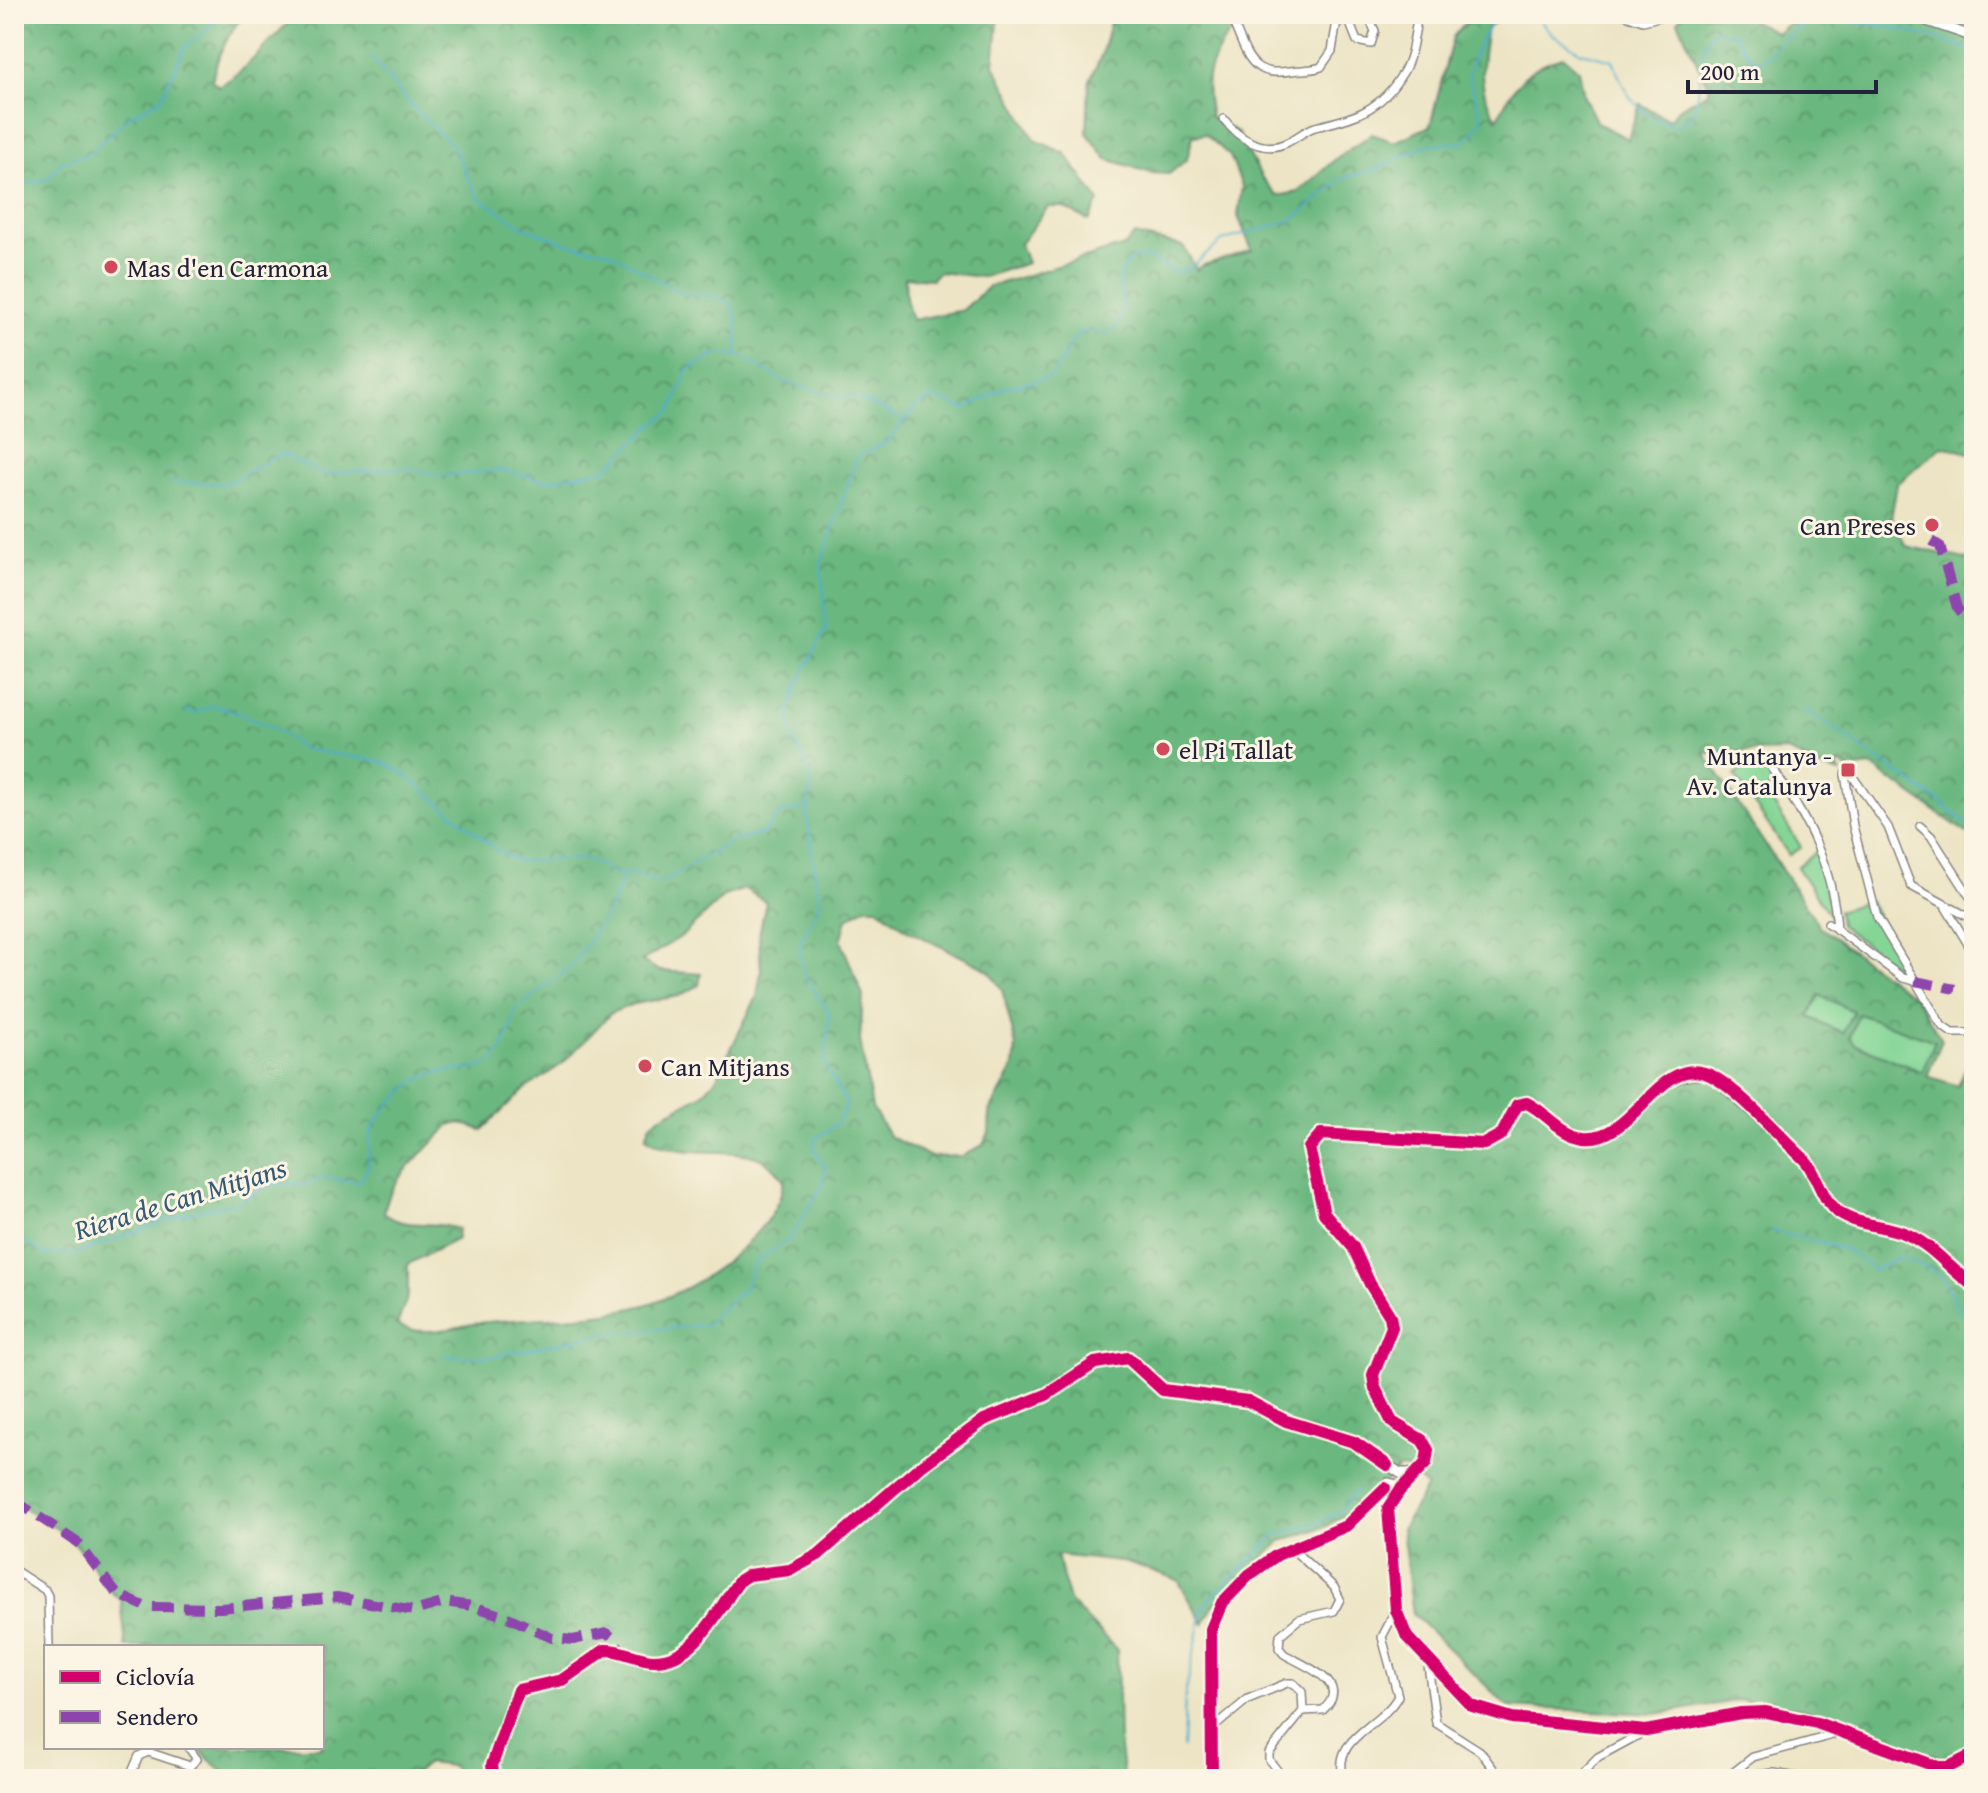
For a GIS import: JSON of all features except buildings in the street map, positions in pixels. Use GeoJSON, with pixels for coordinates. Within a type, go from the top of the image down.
{"type":"FeatureCollection","features":[{"type":"Feature","properties":{"kind":"street"},"geometry":{"type":"LineString","coordinates":[[1232,20],[1246,52],[1260,70],[1271,74],[1321,67],[1332,51],[1337,21],[1349,21],[1357,41],[1371,44],[1375,31],[1367,14]]}},
{"type":"Feature","properties":{"kind":"street"},"geometry":{"type":"LineString","coordinates":[[1224,119],[1245,140],[1271,146],[1288,143],[1313,128],[1355,118],[1368,111],[1402,74],[1409,59],[1418,14]]}},
{"type":"Feature","properties":{"kind":"street"},"geometry":{"type":"LineString","coordinates":[[1623,14],[1643,21],[1671,14]]}},
{"type":"Feature","properties":{"kind":"street"},"geometry":{"type":"LineString","coordinates":[[1907,14],[1974,37]]}},
{"type":"Feature","properties":{"kind":"street"},"geometry":{"type":"LineString","coordinates":[[1770,765],[1807,821],[1824,858],[1837,930]]}},
{"type":"Feature","properties":{"kind":"street"},"geometry":{"type":"LineString","coordinates":[[1974,920],[1911,886],[1888,827],[1851,774],[1845,778],[1853,826],[1877,917],[1945,1030],[1963,1035],[1974,1033]]}},
{"type":"Feature","properties":{"kind":"street"},"geometry":{"type":"LineString","coordinates":[[1920,826],[1931,836],[1974,903]]}},
{"type":"Feature","properties":{"kind":"street"},"geometry":{"type":"LineString","coordinates":[[1945,906],[1974,954]]}},
{"type":"Feature","properties":{"kind":"street"},"geometry":{"type":"LineString","coordinates":[[1828,923],[1903,978],[1915,981]]}},
{"type":"Feature","properties":{"kind":"street"},"geometry":{"type":"LineString","coordinates":[[1212,1779],[1213,1622],[1222,1603],[1249,1575],[1292,1549],[1346,1526],[1397,1483],[1422,1468],[1429,1454],[1427,1447],[1392,1422],[1375,1388],[1373,1375],[1392,1327],[1390,1316],[1370,1284],[1353,1247],[1324,1213],[1309,1148],[1321,1134],[1347,1133],[1484,1144],[1502,1134],[1517,1105],[1527,1103],[1565,1131],[1588,1138],[1609,1132],[1672,1077],[1694,1072],[1712,1076],[1805,1160],[1816,1172],[1833,1207],[1844,1216],[1906,1234],[1934,1250],[1974,1286]]}},
{"type":"Feature","properties":{"kind":"street"},"geometry":{"type":"LineString","coordinates":[[494,1779],[492,1765],[518,1690],[562,1680],[605,1650],[654,1660],[682,1650],[706,1630],[740,1580],[748,1575],[801,1566],[818,1555],[916,1470],[984,1420],[1046,1395],[1102,1360],[1128,1358],[1152,1383],[1170,1392],[1255,1404],[1286,1421],[1354,1442],[1387,1465],[1397,1483],[1387,1519],[1396,1610],[1407,1637],[1477,1708],[1512,1718],[1646,1731],[1757,1711],[1807,1720],[1938,1767],[1949,1767],[1974,1754]]}},
{"type":"Feature","properties":{"kind":"street"},"geometry":{"type":"LineString","coordinates":[[1292,1549],[1334,1587],[1340,1599],[1334,1611],[1299,1619],[1280,1635],[1279,1648],[1284,1654],[1328,1679],[1333,1686],[1333,1699],[1323,1710],[1303,1711]]}},
{"type":"Feature","properties":{"kind":"street"},"geometry":{"type":"LineString","coordinates":[[14,1570],[45,1590],[48,1596],[49,1645]]}},
{"type":"Feature","properties":{"kind":"street"},"geometry":{"type":"LineString","coordinates":[[1344,1779],[1339,1766],[1347,1745],[1393,1706],[1398,1696],[1382,1637],[1396,1610]]}},
{"type":"Feature","properties":{"kind":"street"},"geometry":{"type":"LineString","coordinates":[[1427,1657],[1436,1723],[1480,1751],[1501,1779]]}},
{"type":"Feature","properties":{"kind":"street"},"geometry":{"type":"LineString","coordinates":[[1213,1728],[1248,1699],[1293,1683],[1302,1692],[1303,1711],[1269,1753],[1269,1760],[1284,1779]]}},
{"type":"Feature","properties":{"kind":"street"},"geometry":{"type":"LineString","coordinates":[[1576,1779],[1598,1757],[1646,1731]]}},
{"type":"Feature","properties":{"kind":"street"},"geometry":{"type":"LineString","coordinates":[[1724,1779],[1753,1757],[1842,1733]]}},
{"type":"Feature","properties":{"kind":"street"},"geometry":{"type":"LineString","coordinates":[[129,1779],[139,1756],[148,1752],[190,1766],[197,1759],[190,1749]]}},
{"type":"Feature","properties":{"kind":"street"},"geometry":{"type":"LineString","coordinates":[[1724,1779],[1774,1773],[1807,1779]]}},
{"type":"Feature","properties":{"kind":"street"},"geometry":{"type":"LineString","coordinates":[[1397,1779],[1427,1779]]}},
{"type":"Feature","properties":{"kind":"green space"},"geometry":{"type":"Polygon","coordinates":[[[14,14],[246,14],[234,28],[220,54],[212,81],[219,86],[251,62],[299,14],[999,14],[994,65],[1035,140],[1065,153],[1099,201],[1089,221],[1063,207],[1048,207],[1020,244],[1027,263],[983,277],[938,272],[932,279],[905,277],[906,299],[912,320],[963,310],[988,287],[1124,246],[1135,235],[1183,246],[1197,270],[1252,250],[1238,216],[1242,186],[1230,156],[1205,134],[1193,136],[1187,159],[1169,174],[1151,173],[1107,159],[1087,133],[1089,82],[1102,54],[1112,14],[1219,14],[1229,34],[1216,55],[1207,82],[1211,117],[1237,132],[1262,178],[1277,196],[1298,192],[1338,157],[1372,134],[1395,142],[1430,126],[1453,37],[1472,14],[1507,14],[1487,28],[1482,64],[1486,97],[1498,118],[1522,79],[1540,66],[1564,57],[1579,70],[1584,97],[1597,123],[1628,139],[1640,104],[1669,120],[1678,109],[1710,91],[1678,21],[1683,14],[1740,14],[1777,33],[1800,14],[1925,14],[1974,25],[1974,454],[1942,446],[1897,484],[1891,518],[1906,546],[1974,561],[1974,838],[1871,766],[1847,769],[1841,763],[1837,767],[1841,773],[1818,767],[1788,751],[1704,753],[1820,927],[1916,998],[1942,1040],[1927,1076],[1958,1086],[1974,1049],[1974,1744],[1943,1759],[1798,1707],[1742,1700],[1655,1714],[1508,1707],[1413,1614],[1402,1529],[1427,1486],[1407,1469],[1399,1468],[1368,1499],[1327,1526],[1281,1541],[1212,1607],[1204,1624],[1178,1580],[1130,1563],[1057,1555],[1069,1601],[1117,1650],[1119,1741],[1124,1779],[460,1779],[452,1766],[427,1763],[410,1779],[230,1779],[198,1749],[324,1749],[324,1645],[126,1645],[121,1600],[75,1544],[50,1524],[14,1503],[14,14]],[[745,889],[724,896],[682,936],[642,961],[660,971],[701,974],[699,985],[679,996],[633,1004],[611,1013],[562,1064],[525,1089],[482,1130],[461,1123],[450,1125],[401,1176],[387,1200],[384,1213],[401,1222],[458,1229],[457,1239],[408,1264],[408,1295],[397,1325],[419,1331],[442,1330],[487,1322],[592,1315],[653,1302],[683,1290],[712,1272],[743,1247],[763,1225],[779,1200],[784,1181],[772,1166],[757,1157],[682,1150],[646,1137],[650,1125],[658,1118],[701,1095],[716,1079],[757,996],[761,972],[759,935],[766,902],[745,889]],[[866,907],[847,919],[841,941],[863,996],[860,1040],[872,1108],[890,1137],[931,1157],[963,1156],[983,1145],[989,1133],[990,1111],[1014,1067],[1016,1046],[1002,989],[989,971],[907,930],[877,907],[866,907]],[[1819,995],[1809,1017],[1843,1033],[1853,1011],[1819,995]],[[1858,1014],[1850,1037],[1855,1044],[1922,1072],[1935,1041],[1858,1014]]]}},
{"type":"Feature","properties":{"kind":"green space"},"geometry":{"type":"Polygon","coordinates":[[[1745,767],[1770,771],[1778,781],[1765,791],[1801,847],[1789,855],[1735,776],[1745,767]]]}},
{"type":"Feature","properties":{"kind":"green space"},"geometry":{"type":"Polygon","coordinates":[[[1817,851],[1832,919],[1797,867],[1817,851]]]}},
{"type":"Feature","properties":{"kind":"green space"},"geometry":{"type":"Polygon","coordinates":[[[1870,901],[1899,962],[1896,967],[1840,925],[1838,911],[1870,901]]]}},
{"type":"Feature","properties":{"kind":"green space"},"geometry":{"type":"Polygon","coordinates":[[[1820,995],[1853,1011],[1843,1034],[1809,1017],[1820,995]]]}},
{"type":"Feature","properties":{"kind":"green space"},"geometry":{"type":"Polygon","coordinates":[[[1858,1013],[1935,1041],[1922,1072],[1855,1044],[1850,1037],[1858,1013]]]}},
{"type":"Feature","properties":{"kind":"waterway"},"geometry":{"type":"LineString","coordinates":[[14,185],[46,180],[63,161],[91,153],[129,116],[161,99],[185,47],[204,33],[219,14]]}},
{"type":"Feature","properties":{"kind":"waterway"},"geometry":{"type":"LineString","coordinates":[[445,1356],[491,1357],[597,1335],[705,1325],[745,1288],[755,1262],[790,1239],[823,1184],[825,1168],[814,1148],[814,1140],[837,1123],[847,1105],[824,1063],[830,1014],[805,977],[800,956],[801,939],[820,904],[807,818],[812,776],[792,737],[790,710],[798,685],[826,628],[821,564],[857,456],[886,443],[917,406],[932,397],[965,409],[1004,388],[1051,377],[1077,334],[1106,332],[1116,328],[1123,310],[1119,280],[1132,259],[1147,257],[1176,272],[1188,270],[1222,241],[1292,220],[1344,178],[1376,169],[1427,145],[1460,143],[1471,136],[1482,119],[1469,77],[1473,56],[1496,14]]}},
{"type":"Feature","properties":{"kind":"waterway","name":"Riera de Can Mitjans"},"geometry":{"type":"LineString","coordinates":[[1534,14],[1552,34],[1581,52],[1613,60],[1624,86],[1640,108],[1656,119],[1675,125],[1687,121],[1694,110],[1702,59],[1715,30],[1735,34],[1747,54],[1757,61],[1768,56],[1799,27],[1838,21],[1912,32],[1974,52]]}},
{"type":"Feature","properties":{"kind":"waterway"},"geometry":{"type":"LineString","coordinates":[[1841,14],[1865,24]]}},
{"type":"Feature","properties":{"kind":"waterway"},"geometry":{"type":"LineString","coordinates":[[372,58],[411,105],[453,146],[477,196],[521,226],[572,245],[609,251],[683,294],[716,296],[729,302],[737,316],[738,355],[785,382],[836,396],[856,397],[903,420]]}},
{"type":"Feature","properties":{"kind":"waterway"},"geometry":{"type":"LineString","coordinates":[[171,482],[225,484],[282,454],[323,474],[408,468],[440,476],[502,470],[545,481],[606,469],[655,422],[671,412],[688,370],[717,354],[738,356]]}},
{"type":"Feature","properties":{"kind":"waterway"},"geometry":{"type":"LineString","coordinates":[[186,711],[195,713],[212,706],[231,710],[279,731],[302,749],[380,761],[399,770],[498,851],[518,861],[582,859],[595,862],[613,874],[633,873],[660,883],[734,840],[762,834],[780,813],[807,807]]}},
{"type":"Feature","properties":{"kind":"waterway"},"geometry":{"type":"LineString","coordinates":[[1804,710],[1930,795],[1974,831]]}},
{"type":"Feature","properties":{"kind":"waterway","name":"Riera de Can Mitjans"},"geometry":{"type":"LineString","coordinates":[[14,1234],[44,1254],[78,1253],[190,1212],[235,1203],[275,1184],[306,1184],[325,1178],[359,1182],[367,1171],[372,1130],[382,1113],[408,1087],[426,1076],[485,1066],[496,1056],[506,1039],[515,1010],[571,967],[609,911],[624,875]]}},
{"type":"Feature","properties":{"kind":"waterway"},"geometry":{"type":"LineString","coordinates":[[1771,1230],[1845,1249],[1874,1270],[1898,1257],[1926,1267],[1942,1276],[1961,1313],[1974,1322]]}},
{"type":"Feature","properties":{"kind":"waterway"},"geometry":{"type":"LineString","coordinates":[[1183,1748],[1185,1695],[1204,1605],[1276,1535],[1318,1523],[1341,1510],[1357,1490]]}},
{"type":"Feature","properties":{"kind":"marked path"},"geometry":{"type":"LineString","coordinates":[[1932,541],[1940,546],[1957,608],[1974,630]]}},
{"type":"Feature","properties":{"kind":"marked path"},"geometry":{"type":"LineString","coordinates":[[1915,981],[1955,989]]}},
{"type":"Feature","properties":{"kind":"marked path"},"geometry":{"type":"LineString","coordinates":[[14,1500],[78,1543],[117,1594],[146,1607],[221,1608],[337,1597],[414,1611],[445,1602],[472,1606],[510,1618],[552,1638],[573,1640],[607,1633],[616,1640],[620,1651]]}},
{"type":"Feature","properties":{"kind":"cycle path"},"geometry":{"type":"LineString","coordinates":[[1974,1286],[1914,1238],[1840,1214],[1829,1203],[1805,1160],[1761,1116],[1725,1084],[1695,1071],[1678,1075],[1663,1084],[1634,1113],[1602,1135],[1575,1135],[1527,1103],[1517,1105],[1502,1134],[1484,1144],[1321,1134],[1309,1148],[1324,1213],[1353,1247],[1370,1284],[1390,1316],[1392,1327],[1373,1375],[1375,1388],[1392,1422],[1422,1440],[1428,1450],[1426,1463],[1400,1490],[1388,1508],[1396,1610],[1407,1637],[1472,1706],[1512,1718],[1646,1731],[1741,1713],[1766,1712],[1817,1723],[1938,1767],[1949,1767],[1974,1754]]}},
{"type":"Feature","properties":{"kind":"cycle path"},"geometry":{"type":"LineString","coordinates":[[494,1779],[492,1765],[518,1690],[562,1680],[605,1650],[654,1660],[669,1658],[682,1651],[705,1630],[740,1580],[748,1575],[790,1570],[818,1555],[916,1470],[984,1420],[1046,1395],[1095,1363],[1128,1358],[1163,1390],[1248,1401],[1286,1421],[1354,1442],[1387,1465]]}},
{"type":"Feature","properties":{"kind":"cycle path"},"geometry":{"type":"LineString","coordinates":[[1212,1779],[1211,1629],[1222,1603],[1249,1575],[1277,1555],[1346,1526],[1385,1488]]}},
{"type":"Feature","properties":{"kind":"place","name":"Mas d'en Carmona"},"geometry":{"type":"Point","coordinates":[111,267]}},
{"type":"Feature","properties":{"kind":"place","name":"Can Preses"},"geometry":{"type":"Point","coordinates":[1932,525]}},
{"type":"Feature","properties":{"kind":"place","name":"el Pi Tallat"},"geometry":{"type":"Point","coordinates":[1163,749]}},
{"type":"Feature","properties":{"kind":"place","name":"Muntanya - Av. Catalunya"},"geometry":{"type":"Point","coordinates":[1848,770]}},
{"type":"Feature","properties":{"kind":"place","name":"Can Mitjans"},"geometry":{"type":"Point","coordinates":[645,1066]}}]}
